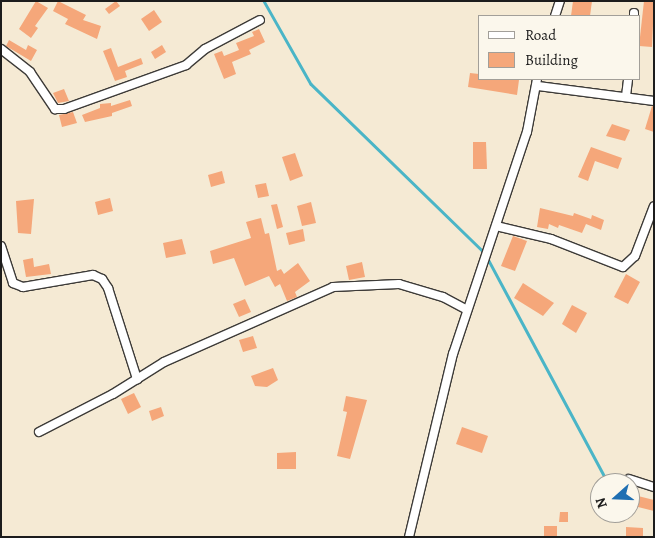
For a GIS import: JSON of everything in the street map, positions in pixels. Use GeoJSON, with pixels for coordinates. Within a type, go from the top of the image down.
{"type":"FeatureCollection","features":[{"type":"Feature","properties":{"kind":"street"},"geometry":{"type":"LineString","coordinates":[[555,15],[560,1]]}},
{"type":"Feature","properties":{"kind":"street"},"geometry":{"type":"LineString","coordinates":[[1,49],[30,72],[56,109],[64,109],[186,65],[205,49],[260,20]]}},
{"type":"Feature","properties":{"kind":"street"},"geometry":{"type":"LineString","coordinates":[[626,96],[628,80]]}},
{"type":"Feature","properties":{"kind":"street"},"geometry":{"type":"LineString","coordinates":[[409,537],[466,309],[527,132],[537,82],[654,102]]}},
{"type":"Feature","properties":{"kind":"street"},"geometry":{"type":"LineString","coordinates":[[496,226],[551,239],[623,267],[635,256],[654,206]]}},
{"type":"Feature","properties":{"kind":"street"},"geometry":{"type":"LineString","coordinates":[[1,246],[13,283],[23,287],[93,274],[102,279],[108,288],[137,379]]}},
{"type":"Feature","properties":{"kind":"street"},"geometry":{"type":"LineString","coordinates":[[39,432],[214,337],[345,284],[399,284],[444,297],[466,309]]}},
{"type":"Feature","properties":{"kind":"street"},"geometry":{"type":"LineString","coordinates":[[640,482],[654,487]]}},
{"type":"Feature","properties":{"kind":"building"},"geometry":{"type":"Polygon","coordinates":[[[36,1],[48,8],[35,26],[38,28],[31,38],[19,29],[36,1]]]}},
{"type":"Feature","properties":{"kind":"building"},"geometry":{"type":"Polygon","coordinates":[[[58,1],[86,15],[83,20],[101,26],[97,39],[65,24],[68,19],[53,11],[58,1]]]}},
{"type":"Feature","properties":{"kind":"building"},"geometry":{"type":"Polygon","coordinates":[[[116,1],[120,6],[109,14],[105,9],[116,1]]]}},
{"type":"Feature","properties":{"kind":"building"},"geometry":{"type":"Polygon","coordinates":[[[573,1],[592,1],[590,15],[571,15],[573,1]]]}},
{"type":"Feature","properties":{"kind":"building"},"geometry":{"type":"Polygon","coordinates":[[[644,1],[654,1],[652,47],[640,46],[644,1]]]}},
{"type":"Feature","properties":{"kind":"building"},"geometry":{"type":"Polygon","coordinates":[[[154,10],[162,22],[149,31],[141,19],[154,10]]]}},
{"type":"Feature","properties":{"kind":"building"},"geometry":{"type":"Polygon","coordinates":[[[259,29],[265,42],[249,50],[251,54],[232,62],[236,74],[224,79],[214,54],[222,51],[224,56],[239,50],[236,43],[254,36],[252,32],[259,29]]]}},
{"type":"Feature","properties":{"kind":"building"},"geometry":{"type":"Polygon","coordinates":[[[9,40],[26,50],[28,45],[37,50],[31,61],[6,46],[9,40]]]}},
{"type":"Feature","properties":{"kind":"building"},"geometry":{"type":"Polygon","coordinates":[[[162,45],[166,52],[155,59],[151,52],[162,45]]]}},
{"type":"Feature","properties":{"kind":"building"},"geometry":{"type":"Polygon","coordinates":[[[111,48],[118,67],[141,58],[143,64],[125,71],[127,77],[115,81],[103,51],[111,48]]]}},
{"type":"Feature","properties":{"kind":"building"},"geometry":{"type":"Polygon","coordinates":[[[470,73],[478,74],[478,80],[519,80],[517,95],[468,87],[470,73]]]}},
{"type":"Feature","properties":{"kind":"building"},"geometry":{"type":"Polygon","coordinates":[[[64,89],[69,101],[58,103],[53,93],[64,89]]]}},
{"type":"Feature","properties":{"kind":"building"},"geometry":{"type":"Polygon","coordinates":[[[130,100],[132,106],[112,113],[112,116],[85,122],[82,115],[100,108],[100,104],[111,103],[111,106],[130,100]]]}},
{"type":"Feature","properties":{"kind":"building"},"geometry":{"type":"Polygon","coordinates":[[[652,106],[654,107],[654,132],[645,129],[652,106]]]}},
{"type":"Feature","properties":{"kind":"building"},"geometry":{"type":"Polygon","coordinates":[[[73,112],[77,123],[62,127],[59,115],[73,112]]]}},
{"type":"Feature","properties":{"kind":"building"},"geometry":{"type":"Polygon","coordinates":[[[612,124],[630,130],[625,141],[606,136],[612,124]]]}},
{"type":"Feature","properties":{"kind":"building"},"geometry":{"type":"Polygon","coordinates":[[[473,142],[486,142],[487,169],[473,169],[473,142]]]}},
{"type":"Feature","properties":{"kind":"building"},"geometry":{"type":"Polygon","coordinates":[[[591,147],[622,158],[618,169],[595,161],[588,181],[578,177],[591,147]]]}},
{"type":"Feature","properties":{"kind":"building"},"geometry":{"type":"Polygon","coordinates":[[[295,153],[303,176],[290,181],[282,157],[295,153]]]}},
{"type":"Feature","properties":{"kind":"building"},"geometry":{"type":"Polygon","coordinates":[[[222,171],[225,183],[211,187],[208,175],[222,171]]]}},
{"type":"Feature","properties":{"kind":"building"},"geometry":{"type":"Polygon","coordinates":[[[266,183],[269,196],[258,198],[255,185],[266,183]]]}},
{"type":"Feature","properties":{"kind":"building"},"geometry":{"type":"Polygon","coordinates":[[[110,198],[113,211],[98,215],[95,202],[110,198]]]}},
{"type":"Feature","properties":{"kind":"building"},"geometry":{"type":"Polygon","coordinates":[[[34,199],[31,234],[18,233],[16,201],[34,199]]]}},
{"type":"Feature","properties":{"kind":"building"},"geometry":{"type":"Polygon","coordinates":[[[311,202],[316,223],[302,226],[297,206],[311,202]]]}},
{"type":"Feature","properties":{"kind":"building"},"geometry":{"type":"Polygon","coordinates":[[[277,204],[283,227],[277,229],[271,205],[277,204]]]}},
{"type":"Feature","properties":{"kind":"building"},"geometry":{"type":"Polygon","coordinates":[[[540,208],[573,216],[574,213],[591,219],[592,215],[604,220],[601,230],[586,224],[582,233],[559,225],[558,228],[549,224],[548,229],[537,227],[540,208]]]}},
{"type":"Feature","properties":{"kind":"building"},"geometry":{"type":"Polygon","coordinates":[[[261,218],[265,234],[269,233],[277,271],[281,269],[284,274],[298,263],[310,281],[295,292],[297,297],[287,301],[280,284],[275,287],[269,276],[245,286],[234,258],[213,264],[210,251],[251,238],[246,222],[261,218]]]}},
{"type":"Feature","properties":{"kind":"building"},"geometry":{"type":"Polygon","coordinates":[[[303,229],[305,241],[289,245],[286,233],[303,229]]]}},
{"type":"Feature","properties":{"kind":"building"},"geometry":{"type":"Polygon","coordinates":[[[513,236],[527,241],[515,271],[501,266],[513,236]]]}},
{"type":"Feature","properties":{"kind":"building"},"geometry":{"type":"Polygon","coordinates":[[[182,239],[186,254],[166,258],[163,243],[182,239]]]}},
{"type":"Feature","properties":{"kind":"building"},"geometry":{"type":"Polygon","coordinates":[[[33,258],[34,267],[49,264],[51,274],[26,277],[23,260],[33,258]]]}},
{"type":"Feature","properties":{"kind":"building"},"geometry":{"type":"Polygon","coordinates":[[[362,262],[365,277],[349,280],[346,266],[362,262]]]}},
{"type":"Feature","properties":{"kind":"building"},"geometry":{"type":"Polygon","coordinates":[[[626,274],[640,282],[628,304],[614,297],[626,274]]]}},
{"type":"Feature","properties":{"kind":"building"},"geometry":{"type":"Polygon","coordinates":[[[523,283],[554,303],[543,316],[514,298],[523,283]]]}},
{"type":"Feature","properties":{"kind":"building"},"geometry":{"type":"Polygon","coordinates":[[[245,299],[251,312],[239,317],[233,304],[245,299]]]}},
{"type":"Feature","properties":{"kind":"building"},"geometry":{"type":"Polygon","coordinates":[[[572,305],[587,313],[576,333],[562,324],[572,305]]]}},
{"type":"Feature","properties":{"kind":"building"},"geometry":{"type":"Polygon","coordinates":[[[253,336],[257,348],[243,352],[239,340],[253,336]]]}},
{"type":"Feature","properties":{"kind":"building"},"geometry":{"type":"Polygon","coordinates":[[[273,368],[278,380],[267,387],[255,386],[251,376],[273,368]]]}},
{"type":"Feature","properties":{"kind":"building"},"geometry":{"type":"Polygon","coordinates":[[[134,393],[141,407],[128,414],[121,399],[134,393]]]}},
{"type":"Feature","properties":{"kind":"building"},"geometry":{"type":"Polygon","coordinates":[[[346,396],[367,400],[350,459],[337,456],[347,412],[343,411],[346,396]]]}},
{"type":"Feature","properties":{"kind":"building"},"geometry":{"type":"Polygon","coordinates":[[[161,407],[164,416],[152,421],[149,411],[161,407]]]}},
{"type":"Feature","properties":{"kind":"building"},"geometry":{"type":"Polygon","coordinates":[[[462,427],[488,436],[482,453],[456,444],[462,427]]]}},
{"type":"Feature","properties":{"kind":"building"},"geometry":{"type":"Polygon","coordinates":[[[296,452],[296,469],[277,469],[277,453],[296,452]]]}},
{"type":"Feature","properties":{"kind":"building"},"geometry":{"type":"Polygon","coordinates":[[[640,496],[654,500],[654,511],[640,508],[640,496]]]}},
{"type":"Feature","properties":{"kind":"building"},"geometry":{"type":"Polygon","coordinates":[[[560,512],[568,512],[568,522],[559,522],[560,512]]]}},
{"type":"Feature","properties":{"kind":"building"},"geometry":{"type":"Polygon","coordinates":[[[544,526],[557,526],[557,537],[544,537],[544,526]]]}},
{"type":"Feature","properties":{"kind":"building"},"geometry":{"type":"Polygon","coordinates":[[[626,527],[643,528],[643,537],[626,536],[626,527]]]}},
{"type":"Feature","properties":{"kind":"waterway"},"geometry":{"type":"LineString","coordinates":[[264,1],[311,84],[484,252]]}},
{"type":"Feature","properties":{"kind":"waterway"},"geometry":{"type":"LineString","coordinates":[[487,257],[603,473]]}}]}
